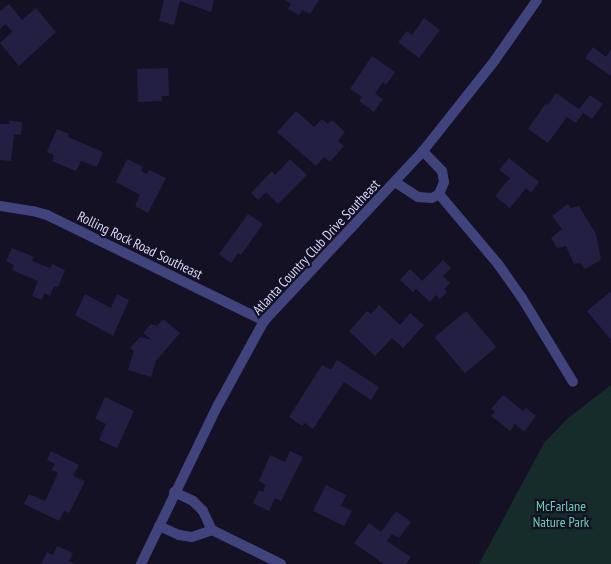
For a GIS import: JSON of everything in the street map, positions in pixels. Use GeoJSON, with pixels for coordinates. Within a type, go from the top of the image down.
{"type":"FeatureCollection","features":[{"type":"Feature","properties":{"kind":"street","name":"Atlanta Country Club Drive Southeast"},"geometry":{"type":"LineString","coordinates":[[141,564],[174,492],[240,361],[264,321],[423,151],[482,78],[537,0]]}},
{"type":"Feature","properties":{"kind":"street"},"geometry":{"type":"LineString","coordinates":[[396,182],[418,197],[432,198],[439,194],[444,182],[442,171],[423,151]]}},
{"type":"Feature","properties":{"kind":"street"},"geometry":{"type":"LineString","coordinates":[[439,194],[498,264],[522,298],[573,382]]}},
{"type":"Feature","properties":{"kind":"street","name":"Rolling Rock Road Southeast"},"geometry":{"type":"LineString","coordinates":[[0,206],[33,211],[55,219],[264,321]]}},
{"type":"Feature","properties":{"kind":"street"},"geometry":{"type":"LineString","coordinates":[[174,492],[194,501],[203,511],[212,530],[281,564]]}},
{"type":"Feature","properties":{"kind":"street"},"geometry":{"type":"LineString","coordinates":[[159,526],[179,535],[192,537],[212,530]]}},
{"type":"Feature","properties":{"kind":"green space","name":"McFarlane Nature Park"},"geometry":{"type":"Polygon","coordinates":[[[611,385],[611,564],[479,564],[544,443],[567,419],[611,385]]]}},
{"type":"Feature","properties":{"kind":"building"},"geometry":{"type":"Polygon","coordinates":[[[164,0],[214,0],[211,12],[180,1],[174,25],[159,21],[164,0]]]}},
{"type":"Feature","properties":{"kind":"building"},"geometry":{"type":"Polygon","coordinates":[[[284,0],[319,0],[310,14],[302,10],[299,15],[288,9],[291,4],[284,0]]]}},
{"type":"Feature","properties":{"kind":"building"},"geometry":{"type":"Polygon","coordinates":[[[9,4],[22,20],[36,8],[56,32],[19,66],[0,43],[12,32],[6,24],[0,29],[0,11],[9,4]]]}},
{"type":"Feature","properties":{"kind":"building"},"geometry":{"type":"Polygon","coordinates":[[[424,18],[440,30],[419,58],[398,42],[407,31],[412,35],[424,18]]]}},
{"type":"Feature","properties":{"kind":"building"},"geometry":{"type":"Polygon","coordinates":[[[593,47],[606,57],[611,49],[611,76],[585,58],[593,47]]]}},
{"type":"Feature","properties":{"kind":"building"},"geometry":{"type":"Polygon","coordinates":[[[372,56],[395,72],[386,85],[383,82],[375,94],[383,99],[374,112],[359,101],[362,97],[350,89],[372,56]]]}},
{"type":"Feature","properties":{"kind":"building"},"geometry":{"type":"Polygon","coordinates":[[[168,68],[169,96],[162,96],[162,101],[138,102],[137,69],[168,68]]]}},
{"type":"Feature","properties":{"kind":"building"},"geometry":{"type":"Polygon","coordinates":[[[556,93],[579,109],[590,95],[603,104],[592,119],[583,113],[576,123],[567,117],[548,143],[528,129],[546,103],[548,105],[556,93]]]}},
{"type":"Feature","properties":{"kind":"building"},"geometry":{"type":"Polygon","coordinates":[[[296,111],[314,127],[322,119],[328,124],[332,120],[345,132],[338,141],[344,146],[330,162],[324,157],[316,166],[277,132],[296,111]]]}},
{"type":"Feature","properties":{"kind":"building"},"geometry":{"type":"Polygon","coordinates":[[[9,121],[22,122],[21,135],[14,134],[11,161],[0,160],[0,124],[9,124],[9,121]]]}},
{"type":"Feature","properties":{"kind":"building"},"geometry":{"type":"Polygon","coordinates":[[[57,129],[69,134],[68,137],[103,152],[97,167],[81,161],[76,171],[52,161],[54,155],[47,152],[57,129]]]}},
{"type":"Feature","properties":{"kind":"building"},"geometry":{"type":"Polygon","coordinates":[[[509,158],[539,182],[531,193],[526,188],[510,208],[495,196],[510,178],[499,170],[509,158]]]}},
{"type":"Feature","properties":{"kind":"building"},"geometry":{"type":"Polygon","coordinates":[[[127,159],[143,167],[141,171],[147,174],[149,170],[166,178],[148,213],[135,206],[140,195],[116,182],[127,159]]]}},
{"type":"Feature","properties":{"kind":"building"},"geometry":{"type":"Polygon","coordinates":[[[290,159],[307,175],[278,204],[266,192],[258,200],[251,193],[272,171],[275,175],[290,159]]]}},
{"type":"Feature","properties":{"kind":"building"},"geometry":{"type":"Polygon","coordinates":[[[568,204],[571,208],[579,206],[596,234],[601,260],[585,269],[580,263],[574,264],[566,246],[557,248],[551,238],[562,229],[552,216],[568,204]]]}},
{"type":"Feature","properties":{"kind":"building"},"geometry":{"type":"Polygon","coordinates":[[[248,214],[263,224],[241,255],[238,253],[231,263],[219,254],[248,214]]]}},
{"type":"Feature","properties":{"kind":"building"},"geometry":{"type":"Polygon","coordinates":[[[12,248],[34,257],[32,261],[50,268],[52,264],[65,270],[58,287],[54,286],[50,296],[44,293],[42,300],[32,296],[38,281],[12,270],[14,265],[6,261],[12,248]]]}},
{"type":"Feature","properties":{"kind":"building"},"geometry":{"type":"Polygon","coordinates":[[[443,260],[451,268],[443,276],[450,283],[444,289],[447,292],[440,299],[436,295],[430,302],[416,289],[413,292],[400,280],[410,269],[422,281],[443,260]]]}},
{"type":"Feature","properties":{"kind":"building"},"geometry":{"type":"Polygon","coordinates":[[[611,291],[611,340],[587,311],[611,291]]]}},
{"type":"Feature","properties":{"kind":"building"},"geometry":{"type":"Polygon","coordinates":[[[85,294],[111,308],[117,294],[129,300],[113,336],[75,315],[85,294]]]}},
{"type":"Feature","properties":{"kind":"building"},"geometry":{"type":"Polygon","coordinates":[[[379,305],[400,325],[410,313],[424,325],[403,348],[392,338],[375,356],[349,331],[367,311],[371,314],[379,305]]]}},
{"type":"Feature","properties":{"kind":"building"},"geometry":{"type":"Polygon","coordinates":[[[466,311],[496,347],[465,373],[435,337],[466,311]]]}},
{"type":"Feature","properties":{"kind":"building"},"geometry":{"type":"Polygon","coordinates":[[[163,319],[180,333],[156,361],[151,377],[128,370],[134,351],[130,348],[140,337],[152,340],[143,333],[151,324],[157,326],[163,319]]]}},
{"type":"Feature","properties":{"kind":"building"},"geometry":{"type":"Polygon","coordinates":[[[337,360],[379,387],[371,400],[344,382],[313,429],[305,423],[302,426],[289,417],[322,365],[331,370],[337,360]]]}},
{"type":"Feature","properties":{"kind":"building"},"geometry":{"type":"Polygon","coordinates":[[[503,395],[523,411],[526,408],[536,416],[524,432],[515,424],[510,431],[491,416],[495,412],[491,409],[503,395]]]}},
{"type":"Feature","properties":{"kind":"building"},"geometry":{"type":"Polygon","coordinates":[[[105,397],[134,411],[117,448],[99,440],[106,424],[95,419],[105,397]]]}},
{"type":"Feature","properties":{"kind":"building"},"geometry":{"type":"Polygon","coordinates":[[[51,451],[79,465],[73,476],[85,481],[69,513],[64,511],[59,521],[24,504],[29,494],[45,501],[58,473],[52,470],[55,464],[47,460],[51,451]]]}},
{"type":"Feature","properties":{"kind":"building"},"geometry":{"type":"Polygon","coordinates":[[[290,451],[303,457],[281,501],[275,498],[269,511],[253,503],[259,490],[263,492],[266,485],[259,481],[270,455],[285,462],[290,451]]]}},
{"type":"Feature","properties":{"kind":"building"},"geometry":{"type":"Polygon","coordinates":[[[326,485],[346,495],[341,506],[352,511],[344,526],[313,511],[326,485]]]}},
{"type":"Feature","properties":{"kind":"building"},"geometry":{"type":"Polygon","coordinates":[[[396,511],[411,522],[399,538],[392,534],[387,541],[411,557],[406,564],[384,564],[354,543],[369,523],[381,532],[396,511]]]}},
{"type":"Feature","properties":{"kind":"building"},"geometry":{"type":"Polygon","coordinates":[[[57,546],[73,553],[69,561],[75,564],[41,564],[47,552],[53,555],[57,546]]]}}]}
